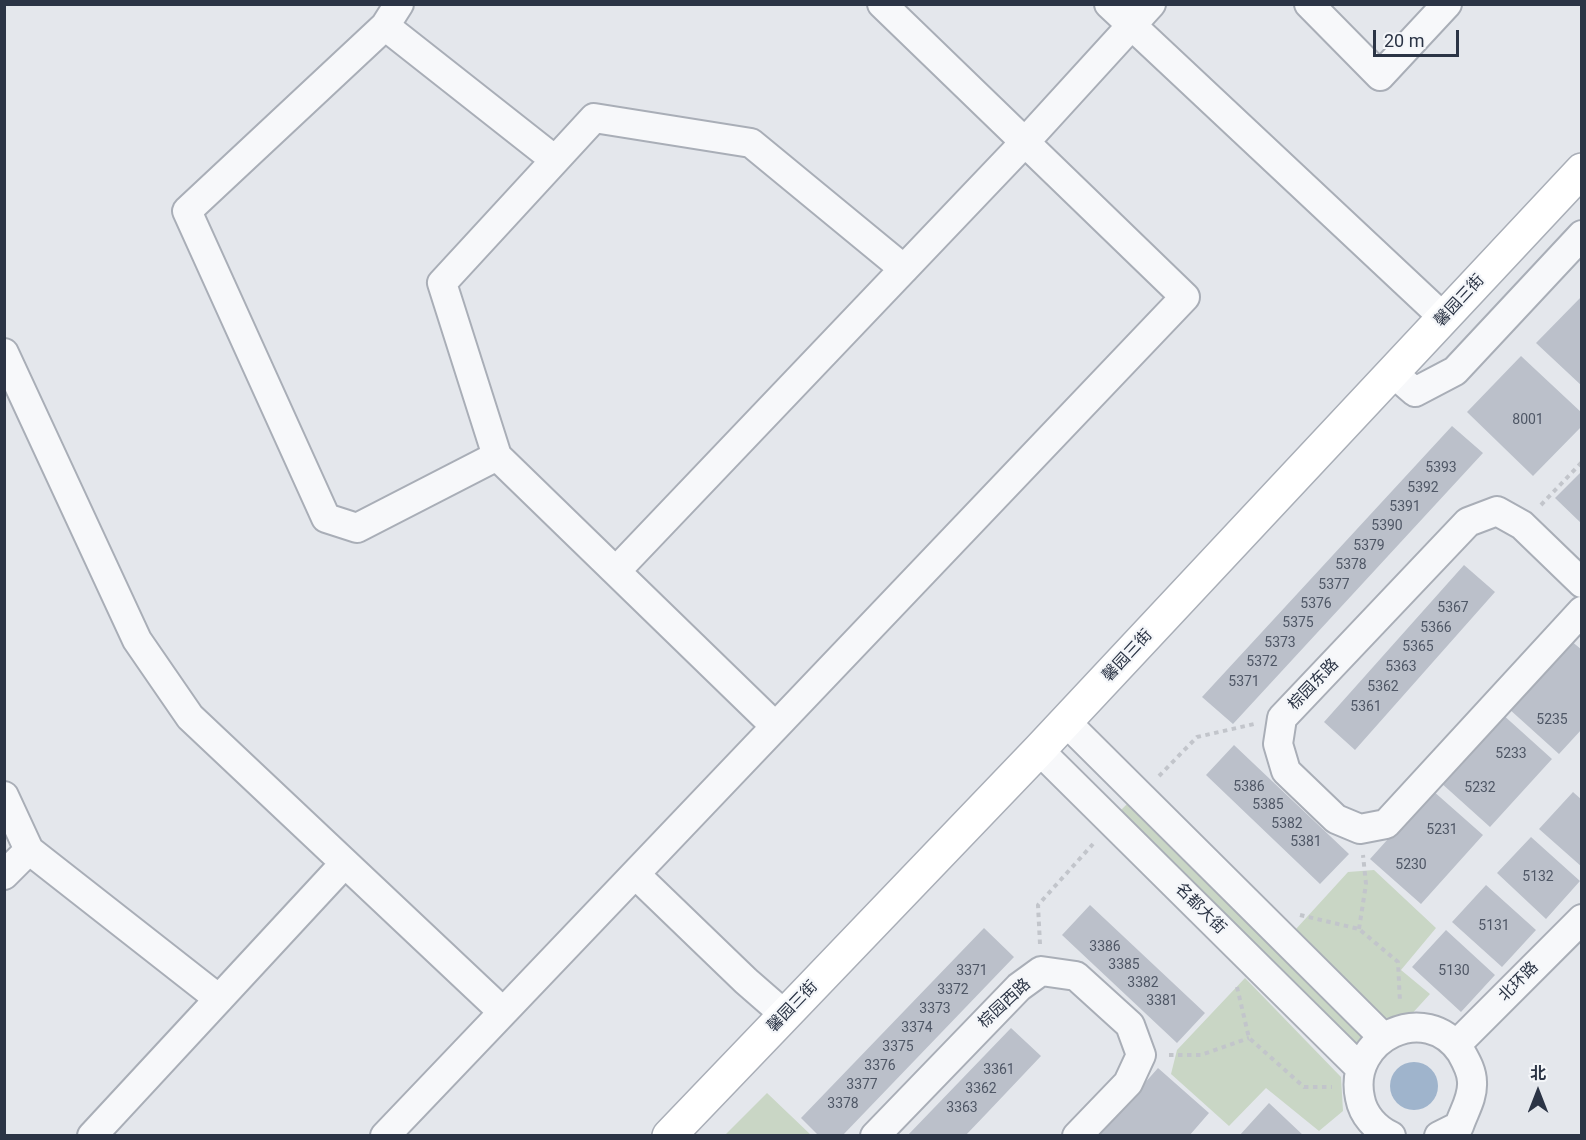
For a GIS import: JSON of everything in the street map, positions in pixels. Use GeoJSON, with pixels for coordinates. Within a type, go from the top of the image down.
{"type":"FeatureCollection","features":[{"type":"Feature","properties":{"kind":"street"},"geometry":{"type":"LineString","coordinates":[[385,1136],[1185,297],[882,4]]}},
{"type":"Feature","properties":{"kind":"street"},"geometry":{"type":"LineString","coordinates":[[1109,4],[1444,318]]}},
{"type":"Feature","properties":{"kind":"street"},"geometry":{"type":"LineString","coordinates":[[616,572],[1025,142],[1151,4]]}},
{"type":"Feature","properties":{"kind":"street"},"geometry":{"type":"LineString","coordinates":[[1309,4],[1380,76],[1447,4]]}},
{"type":"Feature","properties":{"kind":"street"},"geometry":{"type":"LineString","coordinates":[[497,456],[357,528],[326,518],[187,211],[392,15],[555,160]]}},
{"type":"Feature","properties":{"kind":"street"},"geometry":{"type":"LineString","coordinates":[[775,726],[497,456],[442,283],[594,117],[750,143],[904,268]]}},
{"type":"Feature","properties":{"kind":"street","name":"馨园三街"},"geometry":{"type":"LineString","coordinates":[[669,1136],[1040,750],[1581,170]]}},
{"type":"Feature","properties":{"kind":"street"},"geometry":{"type":"LineString","coordinates":[[1393,374],[1415,392],[1455,371],[1581,235]]}},
{"type":"Feature","properties":{"kind":"street"},"geometry":{"type":"LineString","coordinates":[[4,353],[137,640],[190,717],[503,1012]]}},
{"type":"Feature","properties":{"kind":"street","name":"棕园东路"},"geometry":{"type":"LineString","coordinates":[[1360,829],[1336,819],[1286,771],[1278,744],[1282,718],[1468,522],[1497,511],[1522,525],[1581,584]]}},
{"type":"Feature","properties":{"kind":"street"},"geometry":{"type":"LineString","coordinates":[[1360,829],[1386,824],[1581,611]]}},
{"type":"Feature","properties":{"kind":"street"},"geometry":{"type":"LineString","coordinates":[[1066,722],[1140,796],[1393,1033]]}},
{"type":"Feature","properties":{"kind":"street","name":"名都大街"},"geometry":{"type":"LineString","coordinates":[[1040,750],[1359,1077]]}},
{"type":"Feature","properties":{"kind":"street"},"geometry":{"type":"LineString","coordinates":[[4,796],[29,850],[219,999]]}},
{"type":"Feature","properties":{"kind":"street"},"geometry":{"type":"LineString","coordinates":[[4,875],[29,850]]}},
{"type":"Feature","properties":{"kind":"street"},"geometry":{"type":"LineString","coordinates":[[92,1136],[345,863]]}},
{"type":"Feature","properties":{"kind":"street"},"geometry":{"type":"LineString","coordinates":[[635,874],[746,981],[785,1015]]}},
{"type":"Feature","properties":{"kind":"street","name":"北环路"},"geometry":{"type":"LineString","coordinates":[[1456,1045],[1581,919]]}},
{"type":"Feature","properties":{"kind":"street","name":"棕园西路"},"geometry":{"type":"LineString","coordinates":[[875,1136],[1019,987],[1041,971],[1076,975],[1130,1025],[1141,1055]]}},
{"type":"Feature","properties":{"kind":"street"},"geometry":{"type":"LineString","coordinates":[[1385,1134],[1370,1120],[1361,1105],[1359,1077],[1369,1050],[1393,1033],[1422,1028],[1441,1034],[1456,1045],[1467,1062],[1472,1081],[1470,1099],[1459,1126],[1439,1136]]}},
{"type":"Feature","properties":{"kind":"street"},"geometry":{"type":"LineString","coordinates":[[1077,1136],[1128,1083],[1141,1055]]}},
{"type":"Feature","properties":{"kind":"path"},"geometry":{"type":"LineString","coordinates":[[1522,525],[1581,462]]}},
{"type":"Feature","properties":{"kind":"path"},"geometry":{"type":"LineString","coordinates":[[1140,796],[1197,737],[1282,718]]}},
{"type":"Feature","properties":{"kind":"path"},"geometry":{"type":"LineString","coordinates":[[1041,971],[1038,905],[1112,823]]}},
{"type":"Feature","properties":{"kind":"path"},"geometry":{"type":"LineString","coordinates":[[1359,929],[1366,884],[1360,829]]}},
{"type":"Feature","properties":{"kind":"path"},"geometry":{"type":"LineString","coordinates":[[1296,913],[1359,929],[1398,962],[1393,1033]]}},
{"type":"Feature","properties":{"kind":"path"},"geometry":{"type":"LineString","coordinates":[[1236,986],[1249,1038],[1304,1087],[1359,1077]]}},
{"type":"Feature","properties":{"kind":"path"},"geometry":{"type":"LineString","coordinates":[[1141,1055],[1201,1055],[1249,1038]]}},
{"type":"Feature","properties":{"kind":"green space"},"geometry":{"type":"Polygon","coordinates":[[[1131,800],[1375,1043],[1364,1060],[1117,814],[1131,800]]]}},
{"type":"Feature","properties":{"kind":"green space"},"geometry":{"type":"Polygon","coordinates":[[[1374,870],[1436,928],[1401,970],[1430,994],[1409,1017],[1384,1018],[1296,929],[1348,872],[1374,870]]]}},
{"type":"Feature","properties":{"kind":"green space"},"geometry":{"type":"Polygon","coordinates":[[[1245,978],[1341,1077],[1343,1111],[1319,1131],[1266,1088],[1229,1126],[1171,1074],[1177,1050],[1245,978]]]}},
{"type":"Feature","properties":{"kind":"green space"},"geometry":{"type":"Polygon","coordinates":[[[767,1093],[811,1135],[725,1135],[767,1093]]]}},
{"type":"Feature","properties":{"kind":"water"},"geometry":{"type":"Polygon","coordinates":[[[1409,1062],[1419,1062],[1434,1072],[1438,1086],[1437,1095],[1428,1106],[1419,1110],[1409,1110],[1394,1100],[1390,1091],[1390,1081],[1400,1066],[1409,1062]]]}},
{"type":"Feature","properties":{"kind":"building"},"geometry":{"type":"Polygon","coordinates":[[[1582,296],[1582,386],[1536,343],[1582,296]]]}},
{"type":"Feature","properties":{"kind":"building"},"geometry":{"type":"Polygon","coordinates":[[[1521,356],[1582,413],[1582,426],[1533,476],[1467,412],[1521,356]]]}},
{"type":"Feature","properties":{"kind":"building"},"geometry":{"type":"Polygon","coordinates":[[[1452,426],[1483,453],[1233,724],[1202,697],[1452,426]]]}},
{"type":"Feature","properties":{"kind":"building"},"geometry":{"type":"Polygon","coordinates":[[[1582,471],[1582,524],[1555,498],[1582,471]]]}},
{"type":"Feature","properties":{"kind":"building"},"geometry":{"type":"Polygon","coordinates":[[[1464,565],[1495,592],[1355,750],[1324,722],[1464,565]]]}},
{"type":"Feature","properties":{"kind":"building"},"geometry":{"type":"Polygon","coordinates":[[[1570,640],[1582,650],[1582,729],[1559,754],[1508,708],[1570,640]]]}},
{"type":"Feature","properties":{"kind":"building"},"geometry":{"type":"Polygon","coordinates":[[[1501,713],[1552,759],[1490,827],[1440,782],[1501,713]]]}},
{"type":"Feature","properties":{"kind":"building"},"geometry":{"type":"Polygon","coordinates":[[[1234,745],[1349,854],[1320,884],[1206,775],[1234,745]]]}},
{"type":"Feature","properties":{"kind":"building"},"geometry":{"type":"Polygon","coordinates":[[[1432,790],[1483,835],[1421,904],[1370,859],[1432,790]]]}},
{"type":"Feature","properties":{"kind":"building"},"geometry":{"type":"Polygon","coordinates":[[[1573,792],[1582,800],[1582,867],[1539,829],[1573,792]]]}},
{"type":"Feature","properties":{"kind":"building"},"geometry":{"type":"Polygon","coordinates":[[[1531,837],[1580,881],[1546,919],[1497,873],[1531,837]]]}},
{"type":"Feature","properties":{"kind":"building"},"geometry":{"type":"Polygon","coordinates":[[[1486,885],[1536,930],[1502,967],[1452,922],[1486,885]]]}},
{"type":"Feature","properties":{"kind":"building"},"geometry":{"type":"Polygon","coordinates":[[[1090,905],[1205,1013],[1177,1043],[1062,935],[1090,905]]]}},
{"type":"Feature","properties":{"kind":"building"},"geometry":{"type":"Polygon","coordinates":[[[984,928],[1014,957],[842,1136],[819,1136],[801,1118],[984,928]]]}},
{"type":"Feature","properties":{"kind":"building"},"geometry":{"type":"Polygon","coordinates":[[[1446,930],[1495,975],[1461,1012],[1412,967],[1446,930]]]}},
{"type":"Feature","properties":{"kind":"building"},"geometry":{"type":"Polygon","coordinates":[[[1011,1028],[1041,1056],[965,1136],[907,1136],[1011,1028]]]}},
{"type":"Feature","properties":{"kind":"building"},"geometry":{"type":"Polygon","coordinates":[[[1158,1068],[1209,1113],[1189,1136],[1098,1136],[1158,1068]]]}},
{"type":"Feature","properties":{"kind":"building"},"geometry":{"type":"Polygon","coordinates":[[[1269,1103],[1304,1136],[1239,1136],[1269,1103]]]}}]}
